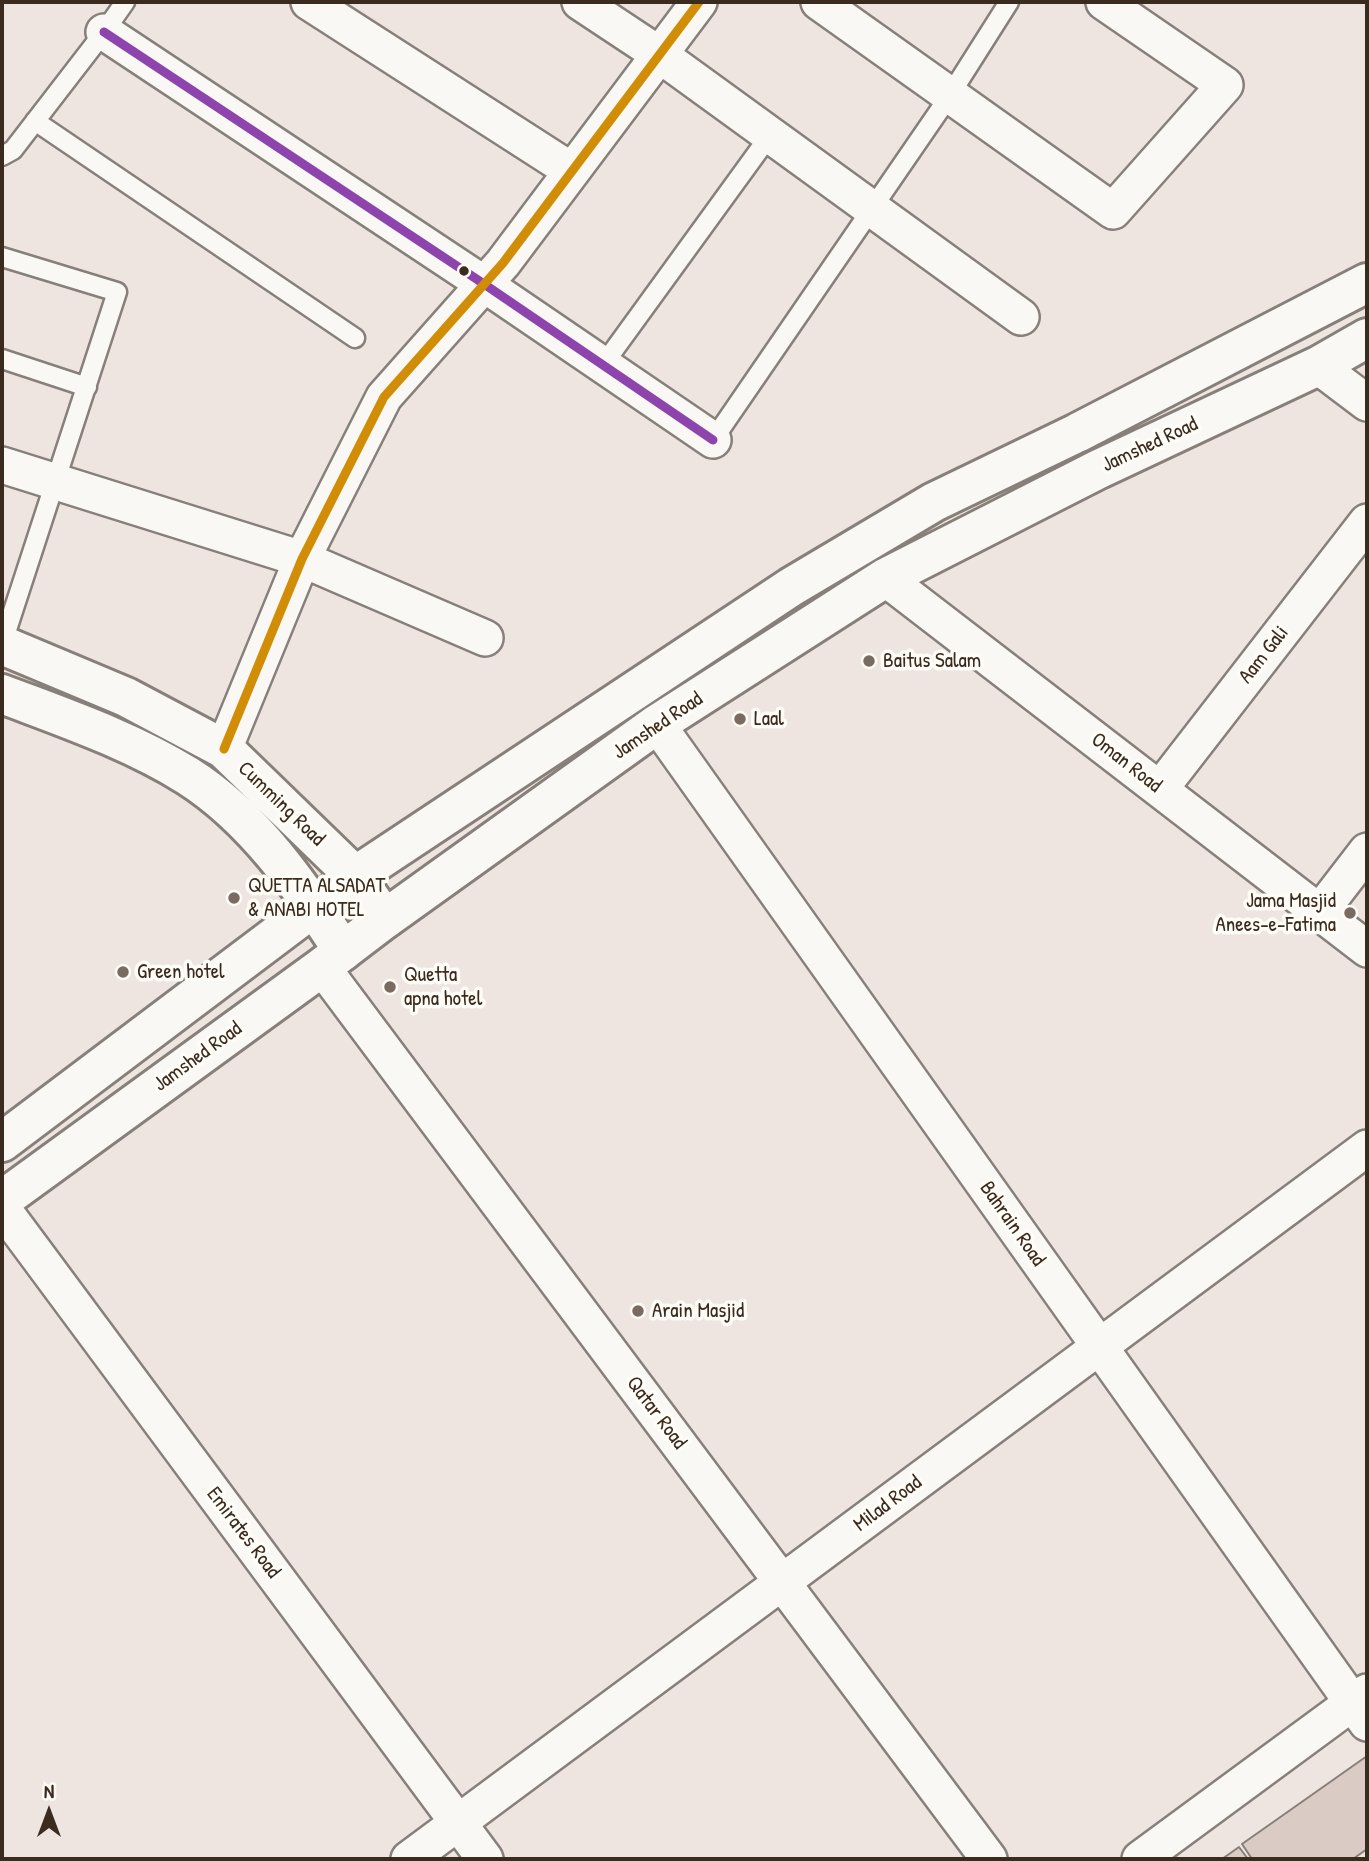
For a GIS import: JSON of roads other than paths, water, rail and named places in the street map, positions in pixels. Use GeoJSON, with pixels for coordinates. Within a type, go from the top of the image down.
{"type":"FeatureCollection","features":[{"type":"Feature","properties":{"kind":"main road","name":"Jamshed Road"},"geometry":{"type":"LineString","coordinates":[[2,1142],[355,876],[791,587],[934,502],[1077,433],[1367,283]]}},
{"type":"Feature","properties":{"kind":"main road","name":"Jamshed Road"},"geometry":{"type":"LineString","coordinates":[[2,1200],[385,919],[657,724],[886,578],[1099,469],[1318,366],[1367,338]]}},
{"type":"Feature","properties":{"kind":"main road","name":"Cumming Road"},"geometry":{"type":"LineString","coordinates":[[2,645],[127,697],[224,749],[355,876],[385,919]]}},
{"type":"Feature","properties":{"kind":"main road","name":"Cumming Road"},"geometry":{"type":"LineString","coordinates":[[2,694],[133,746],[189,777],[237,814],[280,862],[315,907],[333,959]]}},
{"type":"Feature","properties":{"kind":"street"},"geometry":{"type":"LineString","coordinates":[[309,2],[572,171]]}},
{"type":"Feature","properties":{"kind":"street"},"geometry":{"type":"LineString","coordinates":[[580,2],[660,55],[1021,317]]}},
{"type":"Feature","properties":{"kind":"street"},"geometry":{"type":"LineString","coordinates":[[224,749],[302,559],[384,397],[503,263],[699,2]]}},
{"type":"Feature","properties":{"kind":"street"},"geometry":{"type":"LineString","coordinates":[[819,2],[1113,211],[1224,85],[1104,2]]}},
{"type":"Feature","properties":{"kind":"street"},"geometry":{"type":"LineString","coordinates":[[104,32],[484,284],[713,440]]}},
{"type":"Feature","properties":{"kind":"street"},"geometry":{"type":"LineString","coordinates":[[1318,366],[1367,403]]}},
{"type":"Feature","properties":{"kind":"street"},"geometry":{"type":"LineString","coordinates":[[2,464],[302,559],[485,638]]}},
{"type":"Feature","properties":{"kind":"street","name":"Aam Gali"},"geometry":{"type":"LineString","coordinates":[[1160,789],[1367,522]]}},
{"type":"Feature","properties":{"kind":"street","name":"Oman Road"},"geometry":{"type":"LineString","coordinates":[[886,578],[1367,949]]}},
{"type":"Feature","properties":{"kind":"street","name":"Bahrain Road"},"geometry":{"type":"LineString","coordinates":[[657,724],[1100,1346],[1362,1706]]}},
{"type":"Feature","properties":{"kind":"street"},"geometry":{"type":"LineString","coordinates":[[1320,912],[1367,851]]}},
{"type":"Feature","properties":{"kind":"street","name":"Qatar Road"},"geometry":{"type":"LineString","coordinates":[[333,959],[783,1582],[989,1859]]}},
{"type":"Feature","properties":{"kind":"street","name":"Milad Road"},"geometry":{"type":"LineString","coordinates":[[409,1859],[1367,1148]]}},
{"type":"Feature","properties":{"kind":"street","name":"Emirates Road"},"geometry":{"type":"LineString","coordinates":[[2,1208],[485,1859]]}},
{"type":"Feature","properties":{"kind":"street"},"geometry":{"type":"LineString","coordinates":[[1140,1859],[1362,1706]]}},
{"type":"Feature","properties":{"kind":"lane"},"geometry":{"type":"LineString","coordinates":[[2,156],[13,150],[125,2]]}},
{"type":"Feature","properties":{"kind":"lane"},"geometry":{"type":"LineString","coordinates":[[713,440],[950,95],[1009,2]]}},
{"type":"Feature","properties":{"kind":"lane"},"geometry":{"type":"LineString","coordinates":[[35,121],[355,338]]}},
{"type":"Feature","properties":{"kind":"lane"},"geometry":{"type":"LineString","coordinates":[[603,365],[770,135]]}},
{"type":"Feature","properties":{"kind":"lane"},"geometry":{"type":"LineString","coordinates":[[2,257],[117,292],[2,645]]}},
{"type":"Feature","properties":{"kind":"lane"},"geometry":{"type":"LineString","coordinates":[[2,359],[87,387]]}},
{"type":"Feature","properties":{"kind":"place","name":"Baitus Salam"},"geometry":{"type":"Point","coordinates":[869,661]}},
{"type":"Feature","properties":{"kind":"place","name":"Laal"},"geometry":{"type":"Point","coordinates":[740,719]}},
{"type":"Feature","properties":{"kind":"place","name":"QUETTA ALSADAT & ANABI HOTEL"},"geometry":{"type":"Point","coordinates":[234,898]}},
{"type":"Feature","properties":{"kind":"place","name":"Jama Masjid Anees-e-Fatima"},"geometry":{"type":"Point","coordinates":[1350,913]}},
{"type":"Feature","properties":{"kind":"place","name":"Green hotel"},"geometry":{"type":"Point","coordinates":[123,972]}},
{"type":"Feature","properties":{"kind":"place","name":"Quetta apna hotel"},"geometry":{"type":"Point","coordinates":[390,987]}},
{"type":"Feature","properties":{"kind":"place","name":"Arain Masjid"},"geometry":{"type":"Point","coordinates":[638,1311]}}]}
